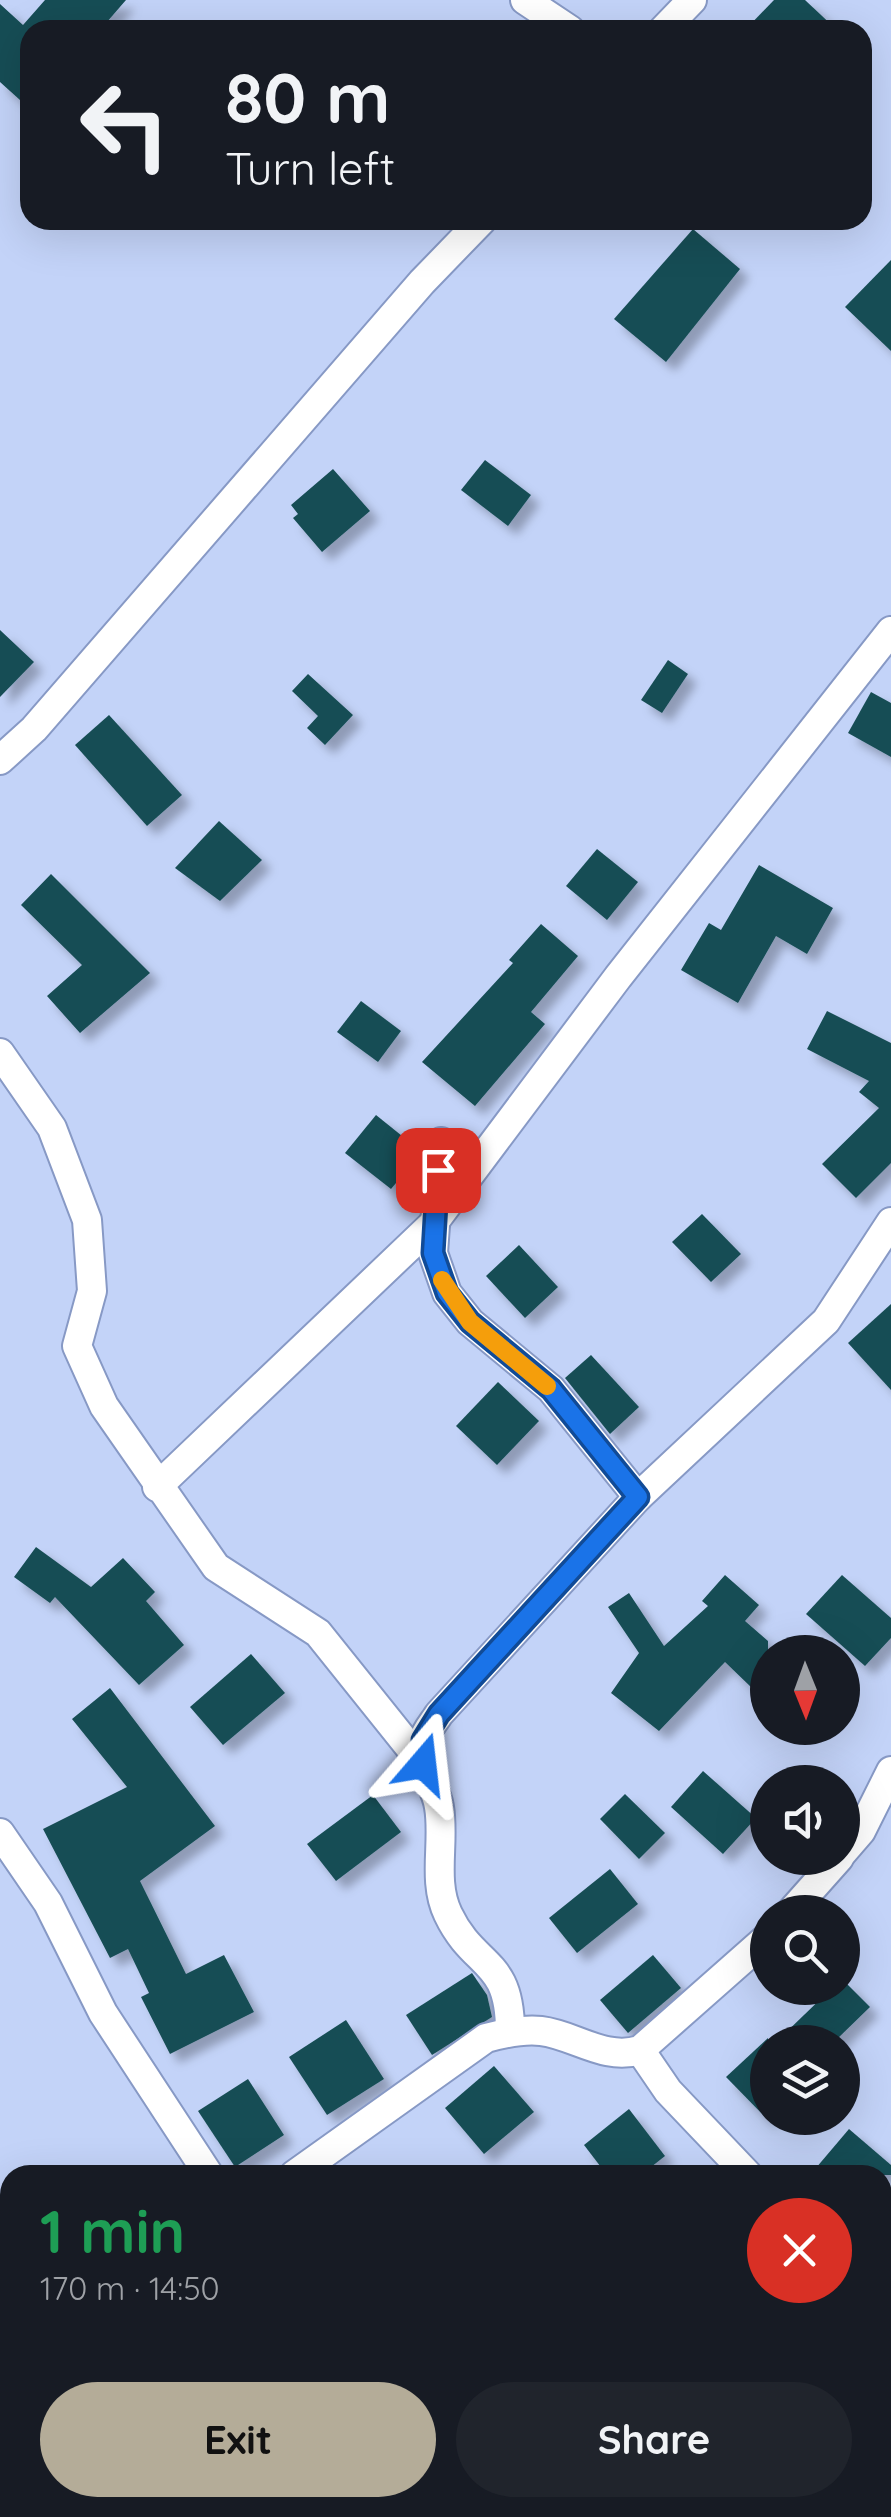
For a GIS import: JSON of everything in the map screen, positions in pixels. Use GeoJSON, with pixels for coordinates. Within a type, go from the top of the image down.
{"type":"FeatureCollection","features":[{"type":"Feature","properties":{"kind":"street"},"geometry":{"type":"LineString","coordinates":[[525,0],[555,20]]}},
{"type":"Feature","properties":{"kind":"street"},"geometry":{"type":"LineString","coordinates":[[673,20],[692,0]]}},
{"type":"Feature","properties":{"kind":"street"},"geometry":{"type":"LineString","coordinates":[[0,760],[34,730],[422,282],[472,230]]}},
{"type":"Feature","properties":{"kind":"street"},"geometry":{"type":"LineString","coordinates":[[158,1486],[432,1225],[618,976],[891,631]]}},
{"type":"Feature","properties":{"kind":"street"},"geometry":{"type":"LineString","coordinates":[[0,1052],[52,1128],[87,1220],[92,1291],[77,1346],[104,1406],[216,1567],[318,1632],[423,1764],[438,1800],[444,1834],[438,1867],[445,1910],[462,1938],[501,1975],[510,2000],[510,2031]]}},
{"type":"Feature","properties":{"kind":"street"},"geometry":{"type":"LineString","coordinates":[[442,1142],[432,1225],[433,1253],[447,1293],[470,1322],[551,1389],[638,1497]]}},
{"type":"Feature","properties":{"kind":"street"},"geometry":{"type":"LineString","coordinates":[[423,1764],[423,1740],[439,1714],[638,1497],[826,1320],[891,1222]]}},
{"type":"Feature","properties":{"kind":"street"},"geometry":{"type":"LineString","coordinates":[[860,1833],[891,1771]]}},
{"type":"Feature","properties":{"kind":"street"},"geometry":{"type":"LineString","coordinates":[[0,1833],[48,1903],[103,2013],[203,2165]]}},
{"type":"Feature","properties":{"kind":"street"},"geometry":{"type":"LineString","coordinates":[[806,1895],[823,1875]]}},
{"type":"Feature","properties":{"kind":"street"},"geometry":{"type":"LineString","coordinates":[[308,2165],[486,2038],[510,2031],[544,2031],[626,2054],[640,2050],[750,1953]]}},
{"type":"Feature","properties":{"kind":"street"},"geometry":{"type":"LineString","coordinates":[[640,2050],[668,2091],[738,2165]]}},
{"type":"Feature","properties":{"kind":"building"},"geometry":{"type":"Polygon","coordinates":[[[45,0],[126,0],[109,20],[27,20],[45,0]]]}},
{"type":"Feature","properties":{"kind":"building"},"geometry":{"type":"Polygon","coordinates":[[[774,0],[805,0],[826,20],[755,20],[774,0]]]}},
{"type":"Feature","properties":{"kind":"building"},"geometry":{"type":"Polygon","coordinates":[[[0,4],[20,22],[20,100],[0,82],[0,4]]]}},
{"type":"Feature","properties":{"kind":"building"},"geometry":{"type":"Polygon","coordinates":[[[692,230],[740,269],[666,362],[614,319],[692,230]]]}},
{"type":"Feature","properties":{"kind":"building"},"geometry":{"type":"Polygon","coordinates":[[[891,260],[891,351],[845,307],[891,260]]]}},
{"type":"Feature","properties":{"kind":"building"},"geometry":{"type":"Polygon","coordinates":[[[485,460],[531,495],[508,526],[461,490],[485,460]]]}},
{"type":"Feature","properties":{"kind":"building"},"geometry":{"type":"Polygon","coordinates":[[[333,469],[370,511],[322,552],[293,518],[298,514],[291,505],[333,469]]]}},
{"type":"Feature","properties":{"kind":"building"},"geometry":{"type":"Polygon","coordinates":[[[0,630],[34,662],[0,697],[0,630]]]}},
{"type":"Feature","properties":{"kind":"building"},"geometry":{"type":"Polygon","coordinates":[[[668,660],[688,674],[662,713],[641,700],[668,660]]]}},
{"type":"Feature","properties":{"kind":"building"},"geometry":{"type":"Polygon","coordinates":[[[308,674],[353,715],[325,745],[307,728],[318,716],[292,691],[308,674]]]}},
{"type":"Feature","properties":{"kind":"building"},"geometry":{"type":"Polygon","coordinates":[[[871,692],[891,703],[891,757],[848,733],[871,692]]]}},
{"type":"Feature","properties":{"kind":"building"},"geometry":{"type":"Polygon","coordinates":[[[109,715],[182,795],[147,826],[75,745],[109,715]]]}},
{"type":"Feature","properties":{"kind":"building"},"geometry":{"type":"Polygon","coordinates":[[[219,821],[262,860],[220,901],[175,868],[219,821]]]}},
{"type":"Feature","properties":{"kind":"building"},"geometry":{"type":"Polygon","coordinates":[[[597,849],[638,882],[607,920],[566,886],[597,849]]]}},
{"type":"Feature","properties":{"kind":"building"},"geometry":{"type":"Polygon","coordinates":[[[759,865],[833,908],[807,954],[776,936],[738,1003],[681,970],[709,923],[721,930],[759,865]]]}},
{"type":"Feature","properties":{"kind":"building"},"geometry":{"type":"Polygon","coordinates":[[[51,874],[150,973],[80,1033],[47,996],[82,965],[21,905],[51,874]]]}},
{"type":"Feature","properties":{"kind":"building"},"geometry":{"type":"Polygon","coordinates":[[[541,924],[578,956],[531,1012],[545,1024],[475,1106],[422,1062],[513,963],[509,960],[541,924]]]}},
{"type":"Feature","properties":{"kind":"building"},"geometry":{"type":"Polygon","coordinates":[[[361,1001],[401,1031],[378,1062],[337,1032],[361,1001]]]}},
{"type":"Feature","properties":{"kind":"building"},"geometry":{"type":"Polygon","coordinates":[[[827,1011],[891,1043],[891,1163],[856,1198],[822,1164],[879,1108],[859,1092],[869,1081],[807,1049],[827,1011]]]}},
{"type":"Feature","properties":{"kind":"building"},"geometry":{"type":"Polygon","coordinates":[[[376,1115],[422,1152],[391,1189],[345,1153],[376,1115]]]}},
{"type":"Feature","properties":{"kind":"building"},"geometry":{"type":"Polygon","coordinates":[[[702,1214],[741,1254],[711,1282],[672,1242],[702,1214]]]}},
{"type":"Feature","properties":{"kind":"building"},"geometry":{"type":"Polygon","coordinates":[[[519,1245],[558,1287],[525,1318],[486,1276],[519,1245]]]}},
{"type":"Feature","properties":{"kind":"building"},"geometry":{"type":"Polygon","coordinates":[[[891,1304],[891,1390],[848,1343],[891,1304]]]}},
{"type":"Feature","properties":{"kind":"building"},"geometry":{"type":"Polygon","coordinates":[[[591,1355],[639,1407],[610,1434],[565,1378],[591,1355]]]}},
{"type":"Feature","properties":{"kind":"building"},"geometry":{"type":"Polygon","coordinates":[[[498,1382],[539,1421],[497,1465],[456,1426],[498,1382]]]}},
{"type":"Feature","properties":{"kind":"building"},"geometry":{"type":"Polygon","coordinates":[[[36,1547],[91,1587],[123,1558],[155,1592],[146,1601],[184,1645],[139,1685],[55,1597],[50,1603],[14,1577],[36,1547]]]}},
{"type":"Feature","properties":{"kind":"building"},"geometry":{"type":"Polygon","coordinates":[[[725,1575],[759,1605],[745,1621],[761,1635],[750,1635],[750,1686],[725,1662],[659,1731],[611,1693],[639,1653],[608,1607],[629,1593],[664,1646],[708,1606],[702,1601],[725,1575]]]}},
{"type":"Feature","properties":{"kind":"building"},"geometry":{"type":"Polygon","coordinates":[[[842,1575],[891,1618],[891,1638],[865,1666],[860,1662],[860,1635],[830,1635],[806,1614],[842,1575]]]}},
{"type":"Feature","properties":{"kind":"building"},"geometry":{"type":"Polygon","coordinates":[[[251,1654],[285,1693],[223,1745],[190,1707],[251,1654]]]}},
{"type":"Feature","properties":{"kind":"building"},"geometry":{"type":"Polygon","coordinates":[[[110,1688],[215,1826],[140,1881],[186,1974],[224,1955],[254,2012],[170,2054],[141,1997],[149,1993],[128,1949],[110,1958],[43,1829],[127,1787],[72,1719],[110,1688]]]}},
{"type":"Feature","properties":{"kind":"building"},"geometry":{"type":"Polygon","coordinates":[[[703,1771],[750,1813],[750,1825],[723,1854],[671,1807],[703,1771]]]}},
{"type":"Feature","properties":{"kind":"building"},"geometry":{"type":"Polygon","coordinates":[[[625,1794],[665,1833],[639,1859],[600,1819],[625,1794]]]}},
{"type":"Feature","properties":{"kind":"building"},"geometry":{"type":"Polygon","coordinates":[[[373,1795],[401,1832],[336,1881],[307,1844],[373,1795]]]}},
{"type":"Feature","properties":{"kind":"building"},"geometry":{"type":"Polygon","coordinates":[[[610,1869],[638,1904],[577,1953],[549,1918],[610,1869]]]}},
{"type":"Feature","properties":{"kind":"building"},"geometry":{"type":"Polygon","coordinates":[[[653,1955],[681,1988],[628,2033],[600,2000],[653,1955]]]}},
{"type":"Feature","properties":{"kind":"building"},"geometry":{"type":"Polygon","coordinates":[[[472,1973],[487,1995],[492,2017],[432,2055],[406,2015],[472,1973]]]}},
{"type":"Feature","properties":{"kind":"building"},"geometry":{"type":"Polygon","coordinates":[[[860,1997],[870,2007],[851,2025],[794,2025],[814,2005],[860,2005],[860,1997]]]}},
{"type":"Feature","properties":{"kind":"building"},"geometry":{"type":"Polygon","coordinates":[[[346,2020],[384,2079],[327,2115],[289,2057],[346,2020]]]}},
{"type":"Feature","properties":{"kind":"building"},"geometry":{"type":"Polygon","coordinates":[[[750,2055],[750,2102],[726,2077],[750,2055]]]}},
{"type":"Feature","properties":{"kind":"building"},"geometry":{"type":"Polygon","coordinates":[[[494,2066],[534,2112],[484,2154],[445,2108],[494,2066]]]}},
{"type":"Feature","properties":{"kind":"building"},"geometry":{"type":"Polygon","coordinates":[[[248,2079],[284,2135],[234,2165],[198,2111],[248,2079]]]}},
{"type":"Feature","properties":{"kind":"building"},"geometry":{"type":"Polygon","coordinates":[[[629,2109],[665,2156],[654,2165],[599,2165],[584,2145],[629,2109]]]}},
{"type":"Feature","properties":{"kind":"building"},"geometry":{"type":"Polygon","coordinates":[[[844,2135],[856,2135],[891,2165],[818,2165],[844,2135]]]}},
{"type":"Feature","properties":{"kind":"slow traffic"},"geometry":{"type":"LineString","coordinates":[[442,1280],[447,1293],[470,1322],[547,1386]]}},
{"type":"Feature","properties":{"kind":"route"},"geometry":{"type":"LineString","coordinates":[[423,1764],[423,1740],[439,1714],[638,1497],[551,1389],[470,1322],[447,1293],[433,1253],[438,1170]]}}]}
